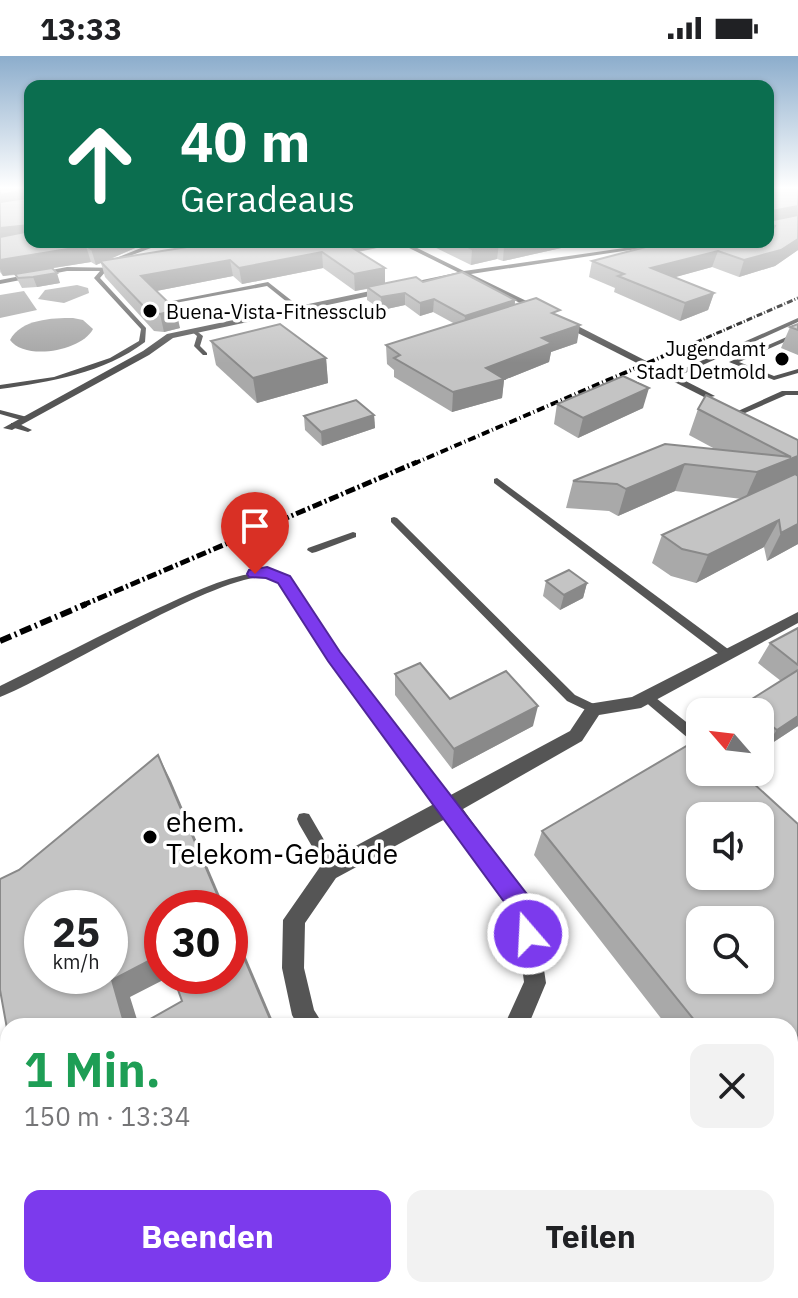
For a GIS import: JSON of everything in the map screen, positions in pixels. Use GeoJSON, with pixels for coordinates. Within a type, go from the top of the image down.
{"type":"FeatureCollection","features":[{"type":"Feature","properties":{"kind":"street"},"geometry":{"type":"LineString","coordinates":[[413,248],[533,311],[710,396]]}},
{"type":"Feature","properties":{"kind":"street"},"geometry":{"type":"LineString","coordinates":[[11,427],[146,353],[160,341],[194,331],[465,273],[638,248]]}},
{"type":"Feature","properties":{"kind":"street"},"geometry":{"type":"LineString","coordinates":[[306,1018],[293,968],[294,920],[333,869],[576,736],[594,709],[635,703],[798,617]]}},
{"type":"Feature","properties":{"kind":"street"},"geometry":{"type":"LineString","coordinates":[[450,807],[525,910],[535,983],[520,1018]]}},
{"type":"Feature","properties":{"kind":"lane"},"geometry":{"type":"LineString","coordinates":[[0,387],[55,379],[112,359],[142,342],[144,329],[97,278],[102,269],[147,248]]}},
{"type":"Feature","properties":{"kind":"lane"},"geometry":{"type":"LineString","coordinates":[[0,282],[67,269],[130,269]]}},
{"type":"Feature","properties":{"kind":"lane"},"geometry":{"type":"LineString","coordinates":[[274,289],[181,307],[175,301],[268,284],[299,309]]}},
{"type":"Feature","properties":{"kind":"lane"},"geometry":{"type":"LineString","coordinates":[[671,376],[798,320]]}},
{"type":"Feature","properties":{"kind":"lane"},"geometry":{"type":"LineString","coordinates":[[787,324],[798,332],[733,362],[774,378],[798,371]]}},
{"type":"Feature","properties":{"kind":"lane"},"geometry":{"type":"LineString","coordinates":[[194,331],[200,336],[197,346],[205,354]]}},
{"type":"Feature","properties":{"kind":"lane"},"geometry":{"type":"LineString","coordinates":[[742,411],[785,393],[798,393]]}},
{"type":"Feature","properties":{"kind":"lane"},"geometry":{"type":"LineString","coordinates":[[0,412],[24,419]]}},
{"type":"Feature","properties":{"kind":"lane"},"geometry":{"type":"LineString","coordinates":[[11,427],[28,430]]}},
{"type":"Feature","properties":{"kind":"lane"},"geometry":{"type":"LineString","coordinates":[[497,481],[728,655]]}},
{"type":"Feature","properties":{"kind":"lane"},"geometry":{"type":"LineString","coordinates":[[394,520],[571,698],[594,709]]}},
{"type":"Feature","properties":{"kind":"lane"},"geometry":{"type":"LineString","coordinates":[[312,550],[353,535]]}},
{"type":"Feature","properties":{"kind":"lane"},"geometry":{"type":"LineString","coordinates":[[0,692],[183,602],[227,583],[267,572],[284,580],[334,657],[450,807]]}},
{"type":"Feature","properties":{"kind":"lane"},"geometry":{"type":"LineString","coordinates":[[647,697],[686,729]]}},
{"type":"Feature","properties":{"kind":"lane"},"geometry":{"type":"LineString","coordinates":[[304,819],[333,869]]}},
{"type":"Feature","properties":{"kind":"shaded area"},"geometry":{"type":"Polygon","coordinates":[[[77,285],[88,288],[89,293],[64,303],[38,299],[45,290],[77,285]]]}},
{"type":"Feature","properties":{"kind":"shaded area"},"geometry":{"type":"Polygon","coordinates":[[[24,291],[37,310],[0,318],[0,295],[24,291]]]}},
{"type":"Feature","properties":{"kind":"shaded area"},"geometry":{"type":"Polygon","coordinates":[[[47,319],[83,320],[93,329],[87,337],[66,348],[40,352],[17,346],[10,340],[29,324],[47,319]]]}},
{"type":"Feature","properties":{"kind":"building"},"geometry":{"type":"Polygon","coordinates":[[[0,247],[74,248],[0,260],[0,247]]]}},
{"type":"Feature","properties":{"kind":"building"},"geometry":{"type":"Polygon","coordinates":[[[786,247],[744,260],[718,251],[651,268],[714,293],[685,303],[618,276],[624,274],[592,261],[642,248],[786,247]]]}},
{"type":"Feature","properties":{"kind":"building"},"geometry":{"type":"Polygon","coordinates":[[[181,248],[353,248],[385,268],[354,274],[322,252],[239,268],[230,260],[141,276],[176,310],[160,314],[150,313],[100,261],[181,248]]]}},
{"type":"Feature","properties":{"kind":"building"},"geometry":{"type":"Polygon","coordinates":[[[52,268],[57,273],[18,278],[15,274],[52,268]]]}},
{"type":"Feature","properties":{"kind":"building"},"geometry":{"type":"Polygon","coordinates":[[[462,272],[515,300],[465,316],[434,299],[420,303],[405,293],[381,297],[367,287],[416,277],[423,282],[462,272]]]}},
{"type":"Feature","properties":{"kind":"building"},"geometry":{"type":"Polygon","coordinates":[[[536,298],[560,310],[552,313],[580,325],[542,338],[552,343],[486,368],[504,379],[453,392],[394,358],[400,355],[386,345],[536,298]]]}},
{"type":"Feature","properties":{"kind":"building"},"geometry":{"type":"Polygon","coordinates":[[[280,324],[326,358],[253,378],[211,341],[280,324]]]}},
{"type":"Feature","properties":{"kind":"building"},"geometry":{"type":"Polygon","coordinates":[[[623,376],[649,388],[583,418],[557,404],[623,376]]]}},
{"type":"Feature","properties":{"kind":"building"},"geometry":{"type":"Polygon","coordinates":[[[706,395],[798,440],[798,456],[757,472],[685,464],[626,489],[617,484],[573,481],[665,444],[791,457],[698,409],[706,395]]]}},
{"type":"Feature","properties":{"kind":"building"},"geometry":{"type":"Polygon","coordinates":[[[356,400],[374,415],[321,432],[304,416],[356,400]]]}},
{"type":"Feature","properties":{"kind":"building"},"geometry":{"type":"Polygon","coordinates":[[[795,474],[798,476],[798,524],[781,533],[779,520],[708,555],[682,549],[662,535],[795,474]]]}},
{"type":"Feature","properties":{"kind":"building"},"geometry":{"type":"Polygon","coordinates":[[[569,570],[587,583],[564,595],[546,581],[569,570]]]}},
{"type":"Feature","properties":{"kind":"building"},"geometry":{"type":"Polygon","coordinates":[[[798,628],[798,665],[770,643],[798,628]]]}},
{"type":"Feature","properties":{"kind":"building"},"geometry":{"type":"Polygon","coordinates":[[[420,663],[450,699],[506,671],[538,706],[454,749],[395,674],[420,663]]]}},
{"type":"Feature","properties":{"kind":"building"},"geometry":{"type":"Polygon","coordinates":[[[798,670],[798,716],[777,730],[774,728],[774,698],[754,698],[798,670]]]}},
{"type":"Feature","properties":{"kind":"building"},"geometry":{"type":"Polygon","coordinates":[[[686,746],[686,786],[756,786],[774,802],[686,802],[686,890],[774,890],[774,802],[798,824],[798,1018],[693,1018],[542,831],[686,746]]]}},
{"type":"Feature","properties":{"kind":"building"},"geometry":{"type":"Polygon","coordinates":[[[158,755],[215,890],[144,890],[144,963],[128,972],[128,890],[24,890],[24,994],[116,994],[123,1018],[5,1018],[0,990],[0,879],[19,870],[158,755]]]}},
{"type":"Feature","properties":{"kind":"building"},"geometry":{"type":"Polygon","coordinates":[[[248,967],[270,1018],[152,1018],[182,1001],[179,994],[248,994],[248,967]]]}},
{"type":"Feature","properties":{"kind":"railway"},"geometry":{"type":"LineString","coordinates":[[676,351],[798,298]]}},
{"type":"Feature","properties":{"kind":"railway"},"geometry":{"type":"LineString","coordinates":[[413,464],[680,349]]}},
{"type":"Feature","properties":{"kind":"railway"},"geometry":{"type":"LineString","coordinates":[[81,606],[417,462]]}},
{"type":"Feature","properties":{"kind":"railway"},"geometry":{"type":"LineString","coordinates":[[0,641],[86,604]]}},
{"type":"Feature","properties":{"kind":"place","name":"Buena-Vista-Fitnessclub"},"geometry":{"type":"Point","coordinates":[150,311]}},
{"type":"Feature","properties":{"kind":"place","name":"Jugendamt Stadt Detmold"},"geometry":{"type":"Point","coordinates":[782,359]}},
{"type":"Feature","properties":{"kind":"place","name":"ehem. Telekom-Gebäude"},"geometry":{"type":"Point","coordinates":[150,837]}},
{"type":"Feature","properties":{"kind":"route"},"geometry":{"type":"LineString","coordinates":[[255,574],[267,572],[284,580],[334,657],[525,910],[528,934]]}}]}
